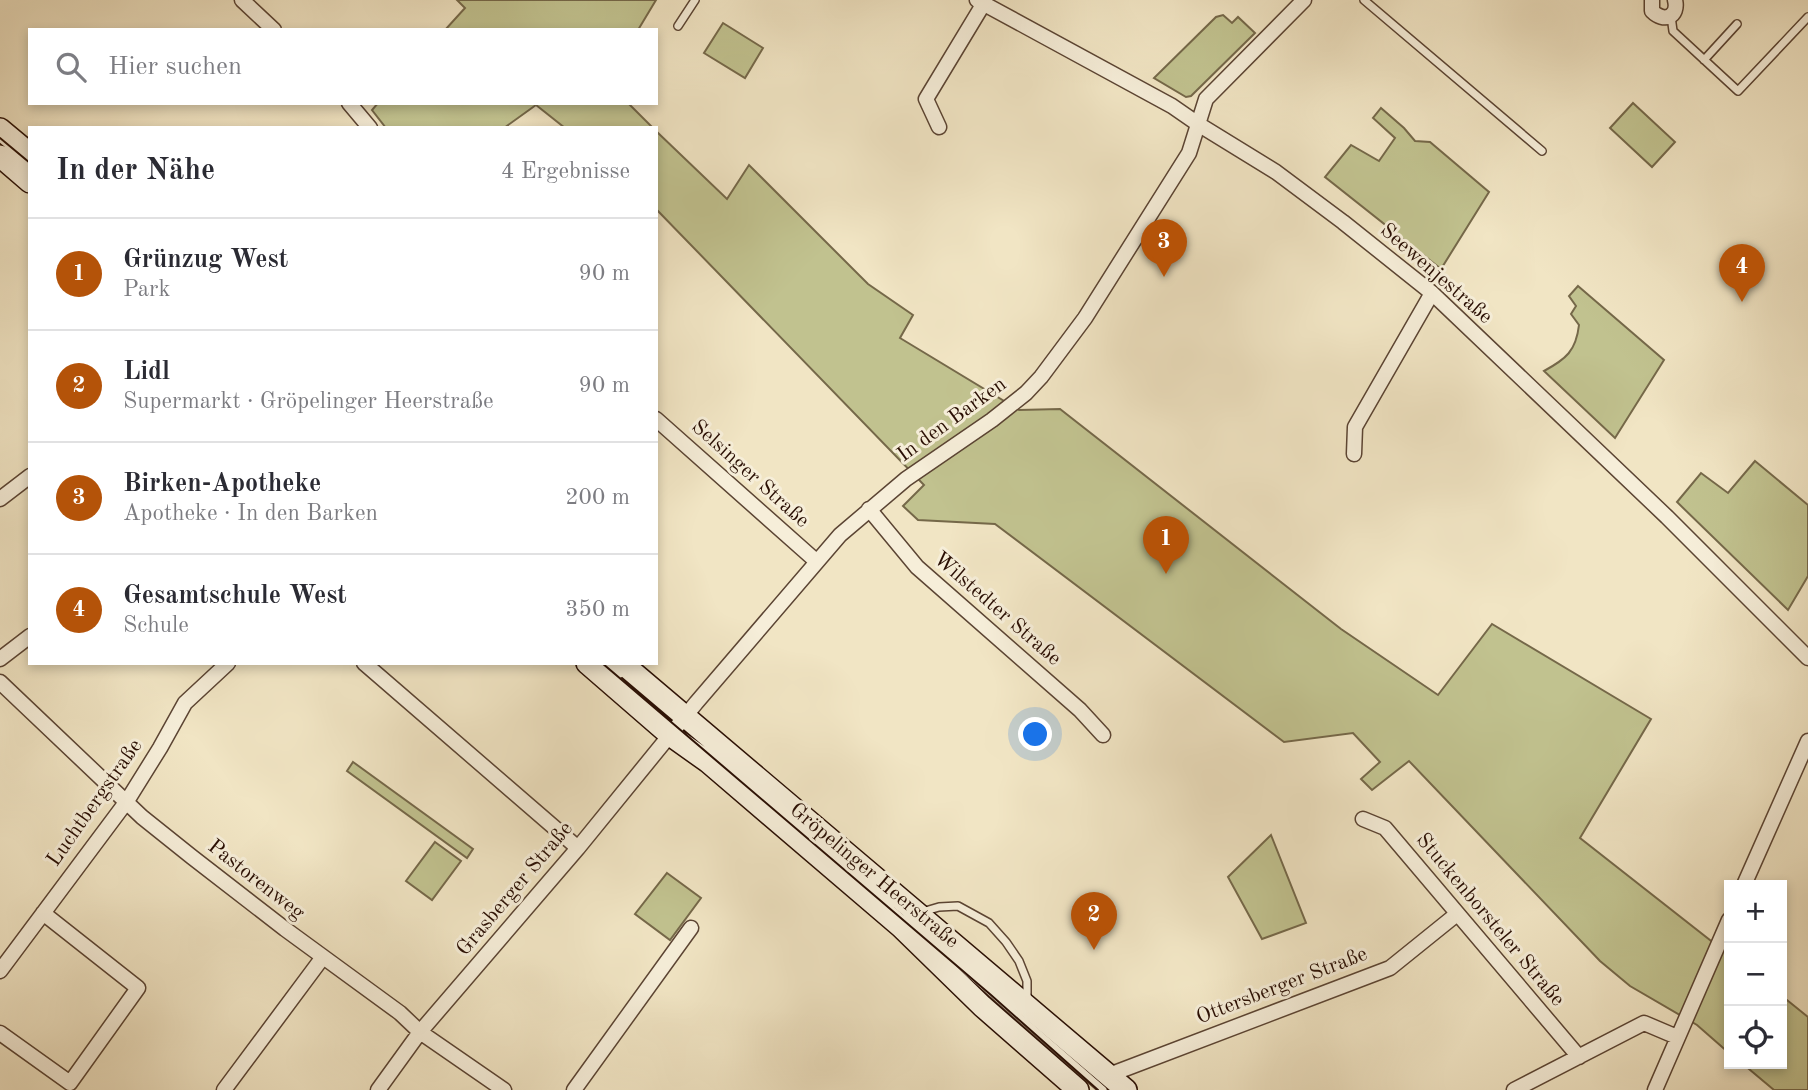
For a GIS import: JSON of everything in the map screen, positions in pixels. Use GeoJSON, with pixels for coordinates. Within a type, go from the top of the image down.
{"type":"FeatureCollection","features":[{"type":"Feature","properties":{"kind":"main road"},"geometry":{"type":"LineString","coordinates":[[0,128],[28,179]]}},
{"type":"Feature","properties":{"kind":"main road","name":"Gröpelinger Heerstraße"},"geometry":{"type":"LineString","coordinates":[[590,665],[679,725],[917,913],[1027,1006],[1106,1083],[1126,1090]]}},
{"type":"Feature","properties":{"kind":"main road","name":"Gröpelinger Heerstraße"},"geometry":{"type":"LineString","coordinates":[[624,671],[679,725],[708,762],[901,927],[1069,1088]]}},
{"type":"Feature","properties":{"kind":"street"},"geometry":{"type":"LineString","coordinates":[[242,0],[272,28]]}},
{"type":"Feature","properties":{"kind":"street","name":"In den Barken"},"geometry":{"type":"LineString","coordinates":[[679,725],[840,535],[906,479],[992,420],[1026,393],[1041,377],[1085,318],[1184,162],[1195,140],[1206,99],[1304,0]]}},
{"type":"Feature","properties":{"kind":"street"},"geometry":{"type":"LineString","coordinates":[[1652,0],[1651,7],[1655,14],[1663,18],[1671,16],[1676,9],[1675,0]]}},
{"type":"Feature","properties":{"kind":"street"},"geometry":{"type":"LineString","coordinates":[[939,127],[926,99],[980,2]]}},
{"type":"Feature","properties":{"kind":"street","name":"Seewenjestraße"},"geometry":{"type":"LineString","coordinates":[[980,2],[1172,106],[1276,172],[1343,222],[1432,293],[1667,517],[1808,658]]}},
{"type":"Feature","properties":{"kind":"street"},"geometry":{"type":"LineString","coordinates":[[351,105],[367,126]]}},
{"type":"Feature","properties":{"kind":"street"},"geometry":{"type":"LineString","coordinates":[[1354,454],[1355,427],[1432,293]]}},
{"type":"Feature","properties":{"kind":"street","name":"Selsinger Straße"},"geometry":{"type":"LineString","coordinates":[[658,421],[816,561]]}},
{"type":"Feature","properties":{"kind":"street"},"geometry":{"type":"LineString","coordinates":[[0,499],[28,478]]}},
{"type":"Feature","properties":{"kind":"street","name":"Wilstedter Straße"},"geometry":{"type":"LineString","coordinates":[[869,509],[917,567],[1080,710],[1103,735]]}},
{"type":"Feature","properties":{"kind":"street"},"geometry":{"type":"LineString","coordinates":[[0,659],[28,638]]}},
{"type":"Feature","properties":{"kind":"street","name":"Luchtbergstraße"},"geometry":{"type":"LineString","coordinates":[[0,971],[127,801],[185,703],[226,665]]}},
{"type":"Feature","properties":{"kind":"street"},"geometry":{"type":"LineString","coordinates":[[366,665],[578,848]]}},
{"type":"Feature","properties":{"kind":"street","name":"Pastorenweg"},"geometry":{"type":"LineString","coordinates":[[0,682],[142,817],[400,1013],[420,1032],[504,1090]]}},
{"type":"Feature","properties":{"kind":"street"},"geometry":{"type":"LineString","coordinates":[[0,705],[11,693]]}},
{"type":"Feature","properties":{"kind":"street","name":"Grasberger Straße"},"geometry":{"type":"LineString","coordinates":[[378,1090],[420,1032],[578,848],[679,725]]}},
{"type":"Feature","properties":{"kind":"street"},"geometry":{"type":"LineString","coordinates":[[1746,880],[1808,741]]}},
{"type":"Feature","properties":{"kind":"street","name":"Stuckenborsteler Straße"},"geometry":{"type":"LineString","coordinates":[[1363,819],[1385,828],[1579,1057]]}},
{"type":"Feature","properties":{"kind":"street"},"geometry":{"type":"LineString","coordinates":[[0,1033],[70,1083],[138,988],[43,913]]}},
{"type":"Feature","properties":{"kind":"street","name":"Ottersberger Straße"},"geometry":{"type":"LineString","coordinates":[[1106,1083],[1390,968],[1457,914]]}},
{"type":"Feature","properties":{"kind":"street"},"geometry":{"type":"LineString","coordinates":[[574,1090],[691,928]]}},
{"type":"Feature","properties":{"kind":"street"},"geometry":{"type":"LineString","coordinates":[[1655,1090],[1724,931]]}},
{"type":"Feature","properties":{"kind":"street"},"geometry":{"type":"LineString","coordinates":[[223,1090],[323,957]]}},
{"type":"Feature","properties":{"kind":"street"},"geometry":{"type":"LineString","coordinates":[[1514,1090],[1644,1023],[1678,1037]]}},
{"type":"Feature","properties":{"kind":"lane"},"geometry":{"type":"LineString","coordinates":[[678,26],[695,0]]}},
{"type":"Feature","properties":{"kind":"lane"},"geometry":{"type":"LineString","coordinates":[[1364,0],[1542,151]]}},
{"type":"Feature","properties":{"kind":"lane"},"geometry":{"type":"LineString","coordinates":[[1671,16],[1673,30],[1738,91],[1808,17]]}},
{"type":"Feature","properties":{"kind":"lane"},"geometry":{"type":"LineString","coordinates":[[1704,60],[1737,24]]}},
{"type":"Feature","properties":{"kind":"lane"},"geometry":{"type":"LineString","coordinates":[[13,153],[28,165]]}},
{"type":"Feature","properties":{"kind":"lane"},"geometry":{"type":"LineString","coordinates":[[917,913],[939,907],[958,906],[989,923],[1019,961],[1027,981],[1027,1006]]}},
{"type":"Feature","properties":{"kind":"lane"},"geometry":{"type":"LineString","coordinates":[[895,909],[1106,1083]]}},
{"type":"Feature","properties":{"kind":"green space"},"geometry":{"type":"Polygon","coordinates":[[[457,0],[656,0],[639,28],[447,28],[465,8],[457,0]]]}},
{"type":"Feature","properties":{"kind":"green space"},"geometry":{"type":"Polygon","coordinates":[[[1223,15],[1232,23],[1238,17],[1255,33],[1191,96],[1186,97],[1154,78],[1216,17],[1223,15]]]}},
{"type":"Feature","properties":{"kind":"green space"},"geometry":{"type":"Polygon","coordinates":[[[723,23],[763,48],[745,78],[704,53],[723,23]]]}},
{"type":"Feature","properties":{"kind":"green space"},"geometry":{"type":"Polygon","coordinates":[[[1633,103],[1675,142],[1652,167],[1610,128],[1633,103]]]}},
{"type":"Feature","properties":{"kind":"green space"},"geometry":{"type":"Polygon","coordinates":[[[376,105],[536,105],[507,126],[384,126],[372,110],[376,105]]]}},
{"type":"Feature","properties":{"kind":"green space"},"geometry":{"type":"Polygon","coordinates":[[[536,105],[630,105],[651,126],[562,126],[536,105]]]}},
{"type":"Feature","properties":{"kind":"green space"},"geometry":{"type":"Polygon","coordinates":[[[1381,108],[1415,141],[1430,142],[1489,192],[1441,269],[1325,177],[1351,145],[1379,161],[1395,138],[1373,118],[1381,108]]]}},
{"type":"Feature","properties":{"kind":"green space"},"geometry":{"type":"Polygon","coordinates":[[[658,133],[727,199],[749,165],[868,284],[913,315],[900,338],[1019,410],[1060,409],[1341,629],[1438,695],[1492,624],[1651,719],[1580,838],[1724,951],[1724,1049],[1697,1025],[1630,986],[1600,961],[1409,761],[1372,790],[1361,779],[1380,762],[1353,733],[1284,742],[995,524],[918,520],[903,506],[924,485],[658,211],[658,133]]]}},
{"type":"Feature","properties":{"kind":"green space"},"geometry":{"type":"Polygon","coordinates":[[[1578,286],[1664,360],[1615,438],[1544,371],[1564,358],[1575,341],[1579,325],[1571,314],[1576,306],[1569,296],[1578,286]]]}},
{"type":"Feature","properties":{"kind":"green space"},"geometry":{"type":"Polygon","coordinates":[[[1755,461],[1808,505],[1808,576],[1788,610],[1677,502],[1701,473],[1728,493],[1755,461]]]}},
{"type":"Feature","properties":{"kind":"green space"},"geometry":{"type":"Polygon","coordinates":[[[353,762],[473,849],[467,858],[347,771],[353,762]]]}},
{"type":"Feature","properties":{"kind":"green space"},"geometry":{"type":"Polygon","coordinates":[[[1271,835],[1306,923],[1262,939],[1228,877],[1271,835]]]}},
{"type":"Feature","properties":{"kind":"green space"},"geometry":{"type":"Polygon","coordinates":[[[435,842],[461,861],[432,900],[406,881],[435,842]]]}},
{"type":"Feature","properties":{"kind":"green space"},"geometry":{"type":"Polygon","coordinates":[[[667,873],[701,898],[670,940],[635,914],[667,873]]]}},
{"type":"Feature","properties":{"kind":"green space"},"geometry":{"type":"Polygon","coordinates":[[[1787,1000],[1808,1017],[1808,1090],[1774,1090],[1749,1069],[1787,1069],[1787,1000]]]}},
{"type":"Feature","properties":{"kind":"tram line"},"geometry":{"type":"LineString","coordinates":[[0,138],[28,161]]}},
{"type":"Feature","properties":{"kind":"tram line"},"geometry":{"type":"LineString","coordinates":[[604,665],[991,995],[1098,1090]]}},
{"type":"Feature","properties":{"kind":"place","name":"Birken-Apotheke"},"geometry":{"type":"Point","coordinates":[1164,277]}},
{"type":"Feature","properties":{"kind":"place","name":"Gesamtschule West"},"geometry":{"type":"Point","coordinates":[1742,302]}},
{"type":"Feature","properties":{"kind":"place","name":"Grünzug West"},"geometry":{"type":"Point","coordinates":[1166,574]}},
{"type":"Feature","properties":{"kind":"place","name":"Lidl"},"geometry":{"type":"Point","coordinates":[1094,950]}}]}
